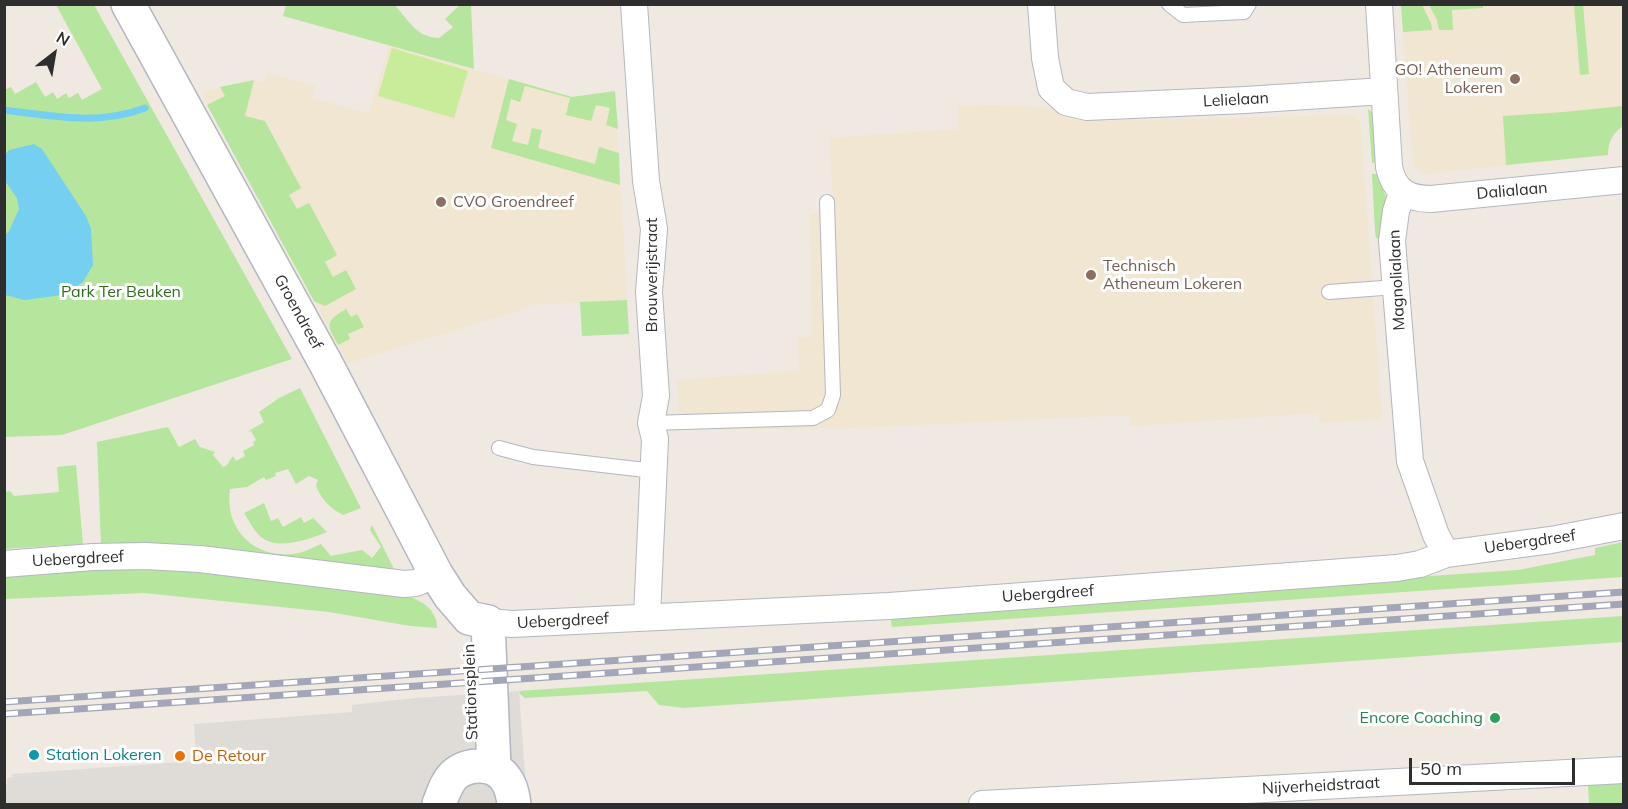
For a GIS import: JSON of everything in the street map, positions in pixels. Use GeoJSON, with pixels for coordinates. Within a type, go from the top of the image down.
{"type":"FeatureCollection","features":[{"type":"Feature","properties":{"kind":"street","name":"Groendreef"},"geometry":{"type":"LineString","coordinates":[[128,4],[320,351],[436,574],[450,596],[479,620]]}},
{"type":"Feature","properties":{"kind":"street","name":"Brouwerijstraat"},"geometry":{"type":"LineString","coordinates":[[634,4],[646,181],[654,229],[649,292],[656,396],[651,423],[655,439],[647,617]]}},
{"type":"Feature","properties":{"kind":"street","name":"Lelielaan"},"geometry":{"type":"LineString","coordinates":[[1041,4],[1045,58],[1051,88],[1066,102],[1087,107],[1384,91]]}},
{"type":"Feature","properties":{"kind":"street"},"geometry":{"type":"LineString","coordinates":[[1379,4],[1389,167],[1394,185],[1402,193]]}},
{"type":"Feature","properties":{"kind":"street","name":"Dalialaan"},"geometry":{"type":"LineString","coordinates":[[1402,193],[1431,198],[1623,180]]}},
{"type":"Feature","properties":{"kind":"street","name":"Magnolialaan"},"geometry":{"type":"LineString","coordinates":[[1402,193],[1396,211],[1392,241],[1410,461],[1436,535],[1446,554]]}},
{"type":"Feature","properties":{"kind":"street","name":"Uebergdreef"},"geometry":{"type":"LineString","coordinates":[[479,620],[512,624],[889,606],[1397,568],[1420,564],[1446,554],[1551,540],[1623,526]]}},
{"type":"Feature","properties":{"kind":"street","name":"Uebergdreef"},"geometry":{"type":"LineString","coordinates":[[4,564],[93,557],[146,556],[200,559],[404,584],[436,574]]}},
{"type":"Feature","properties":{"kind":"street","name":"Stationsplein"},"geometry":{"type":"LineString","coordinates":[[479,620],[484,767]]}},
{"type":"Feature","properties":{"kind":"street"},"geometry":{"type":"LineString","coordinates":[[439,804],[452,777],[461,770],[484,767],[504,776],[510,786],[514,804]]}},
{"type":"Feature","properties":{"kind":"street","name":"Nijverheidstraat"},"geometry":{"type":"LineString","coordinates":[[982,804],[1243,797],[1623,770]]}},
{"type":"Feature","properties":{"kind":"lane"},"geometry":{"type":"LineString","coordinates":[[1168,4],[1184,15],[1244,12],[1249,4]]}},
{"type":"Feature","properties":{"kind":"lane"},"geometry":{"type":"LineString","coordinates":[[651,423],[813,418],[828,410],[833,395],[827,202]]}},
{"type":"Feature","properties":{"kind":"lane"},"geometry":{"type":"LineString","coordinates":[[1329,292],[1396,287]]}},
{"type":"Feature","properties":{"kind":"lane"},"geometry":{"type":"LineString","coordinates":[[500,448],[534,457],[654,471]]}},
{"type":"Feature","properties":{"kind":"shaded area","name":"GO! Atheneum Lokeren"},"geometry":{"type":"Polygon","coordinates":[[[1401,5],[1623,5],[1623,126],[1609,143],[1608,155],[1423,174],[1413,165],[1401,5]]]}},
{"type":"Feature","properties":{"kind":"shaded area","name":"CVO Groendreef"},"geometry":{"type":"Polygon","coordinates":[[[389,46],[572,97],[615,91],[627,300],[528,305],[527,308],[348,363],[201,92],[254,80],[265,83],[268,73],[315,86],[312,98],[369,113],[389,46]]]}},
{"type":"Feature","properties":{"kind":"shaded area","name":"Technisch Atheneum Lokeren"},"geometry":{"type":"Polygon","coordinates":[[[958,106],[1045,107],[1064,115],[1103,121],[1353,115],[1360,121],[1382,419],[1320,423],[1318,413],[1131,426],[1129,415],[851,428],[680,430],[677,380],[799,371],[798,338],[812,336],[810,214],[834,211],[829,138],[958,129],[958,106]]]}},
{"type":"Feature","properties":{"kind":"shaded area"},"geometry":{"type":"Polygon","coordinates":[[[519,691],[527,804],[5,804],[5,785],[7,785],[7,778],[13,777],[12,774],[196,761],[194,724],[352,712],[352,705],[519,691]]]}},
{"type":"Feature","properties":{"kind":"green space","name":"Park Ter Beuken"},"geometry":{"type":"Polygon","coordinates":[[[56,5],[94,5],[292,359],[62,435],[5,437],[4,90],[11,87],[15,94],[36,82],[45,97],[53,92],[57,99],[66,93],[69,98],[78,93],[82,100],[102,89],[56,5]]]}},
{"type":"Feature","properties":{"kind":"green space"},"geometry":{"type":"Polygon","coordinates":[[[286,5],[395,5],[424,35],[439,38],[453,27],[445,19],[460,5],[471,5],[474,69],[283,16],[286,5]]]}},
{"type":"Feature","properties":{"kind":"green space"},"geometry":{"type":"Polygon","coordinates":[[[1401,5],[1422,5],[1432,30],[1403,32],[1401,5]]]}},
{"type":"Feature","properties":{"kind":"green space"},"geometry":{"type":"Polygon","coordinates":[[[1429,5],[1483,5],[1483,8],[1452,10],[1453,30],[1439,30],[1437,20],[1429,5]]]}},
{"type":"Feature","properties":{"kind":"green space"},"geometry":{"type":"Polygon","coordinates":[[[1574,5],[1583,5],[1589,74],[1580,75],[1574,5]]]}},
{"type":"Feature","properties":{"kind":"green space"},"geometry":{"type":"Polygon","coordinates":[[[392,48],[468,71],[454,118],[378,96],[392,48]]]}},
{"type":"Feature","properties":{"kind":"green space"},"geometry":{"type":"Polygon","coordinates":[[[509,79],[572,97],[615,91],[618,129],[606,125],[610,108],[596,105],[591,121],[566,115],[570,98],[525,86],[520,102],[511,99],[506,120],[517,124],[512,141],[528,145],[532,128],[542,130],[538,148],[595,164],[599,147],[619,153],[620,185],[491,148],[509,79]]]}},
{"type":"Feature","properties":{"kind":"green space"},"geometry":{"type":"Polygon","coordinates":[[[254,80],[245,116],[265,121],[301,188],[289,195],[297,209],[309,203],[337,255],[325,262],[333,277],[346,270],[356,289],[325,306],[314,301],[207,105],[225,96],[220,87],[254,80]]]}},
{"type":"Feature","properties":{"kind":"green space"},"geometry":{"type":"Polygon","coordinates":[[[1622,106],[1623,126],[1611,139],[1608,155],[1506,165],[1503,116],[1622,106]]]}},
{"type":"Feature","properties":{"kind":"green space"},"geometry":{"type":"Polygon","coordinates":[[[1368,109],[1373,113],[1377,162],[1372,163],[1368,109]]]}},
{"type":"Feature","properties":{"kind":"green space"},"geometry":{"type":"Polygon","coordinates":[[[1372,174],[1379,174],[1387,200],[1381,240],[1376,238],[1375,232],[1372,174]]]}},
{"type":"Feature","properties":{"kind":"green space"},"geometry":{"type":"Polygon","coordinates":[[[627,300],[629,334],[582,336],[580,302],[627,300]]]}},
{"type":"Feature","properties":{"kind":"green space"},"geometry":{"type":"Polygon","coordinates":[[[346,309],[351,317],[357,314],[364,327],[348,334],[350,339],[338,345],[330,324],[334,317],[346,309]]]}},
{"type":"Feature","properties":{"kind":"green space"},"geometry":{"type":"Polygon","coordinates":[[[300,388],[361,508],[343,515],[324,499],[316,486],[318,480],[309,476],[296,484],[288,469],[275,473],[276,476],[266,480],[264,477],[247,487],[230,489],[229,504],[238,530],[246,540],[269,552],[299,553],[321,544],[331,556],[362,550],[372,558],[381,547],[370,530],[372,525],[394,569],[172,544],[101,545],[97,442],[168,427],[179,447],[195,439],[200,447],[215,452],[213,455],[223,467],[233,456],[236,461],[245,456],[243,451],[254,445],[253,442],[256,440],[251,431],[247,432],[264,422],[259,412],[279,398],[300,388]]]}},
{"type":"Feature","properties":{"kind":"green space"},"geometry":{"type":"Polygon","coordinates":[[[76,465],[83,544],[5,549],[5,492],[10,491],[14,496],[59,492],[57,467],[76,465]]]}},
{"type":"Feature","properties":{"kind":"green space"},"geometry":{"type":"Polygon","coordinates":[[[264,503],[271,521],[278,518],[283,527],[301,517],[304,523],[313,518],[327,532],[294,542],[268,541],[256,532],[244,513],[264,503]]]}},
{"type":"Feature","properties":{"kind":"green space"},"geometry":{"type":"Polygon","coordinates":[[[1623,542],[1623,577],[892,627],[890,613],[1518,570],[1595,555],[1595,548],[1623,542]]]}},
{"type":"Feature","properties":{"kind":"green space"},"geometry":{"type":"Polygon","coordinates":[[[120,566],[194,571],[364,590],[413,598],[431,610],[436,619],[437,628],[410,626],[329,612],[144,593],[5,599],[5,573],[120,566]]]}},
{"type":"Feature","properties":{"kind":"green space"},"geometry":{"type":"Polygon","coordinates":[[[1623,616],[1623,642],[684,708],[659,705],[647,691],[525,698],[519,691],[1623,616]]]}},
{"type":"Feature","properties":{"kind":"green space"},"geometry":{"type":"Polygon","coordinates":[[[1623,782],[1623,804],[1568,804],[1589,803],[1588,784],[1623,782]]]}},
{"type":"Feature","properties":{"kind":"water"},"geometry":{"type":"Polygon","coordinates":[[[34,144],[42,149],[86,216],[91,229],[93,265],[83,282],[63,295],[24,300],[5,295],[5,236],[19,209],[17,198],[5,181],[5,155],[9,150],[34,144]]]}},
{"type":"Feature","properties":{"kind":"waterway"},"geometry":{"type":"LineString","coordinates":[[4,110],[58,117],[92,118],[127,114],[145,108]]}},
{"type":"Feature","properties":{"kind":"railway"},"geometry":{"type":"LineString","coordinates":[[4,702],[1624,592]]}},
{"type":"Feature","properties":{"kind":"railway"},"geometry":{"type":"LineString","coordinates":[[4,714],[1624,604]]}},
{"type":"Feature","properties":{"kind":"place","name":"GO! Atheneum Lokeren"},"geometry":{"type":"Point","coordinates":[1515,79]}},
{"type":"Feature","properties":{"kind":"place","name":"CVO Groendreef"},"geometry":{"type":"Point","coordinates":[441,202]}},
{"type":"Feature","properties":{"kind":"place","name":"Technisch Atheneum Lokeren"},"geometry":{"type":"Point","coordinates":[1091,275]}},
{"type":"Feature","properties":{"kind":"place","name":"Encore Coaching"},"geometry":{"type":"Point","coordinates":[1495,718]}},
{"type":"Feature","properties":{"kind":"place","name":"Station Lokeren"},"geometry":{"type":"Point","coordinates":[34,755]}},
{"type":"Feature","properties":{"kind":"place","name":"De Retour"},"geometry":{"type":"Point","coordinates":[180,756]}}]}
